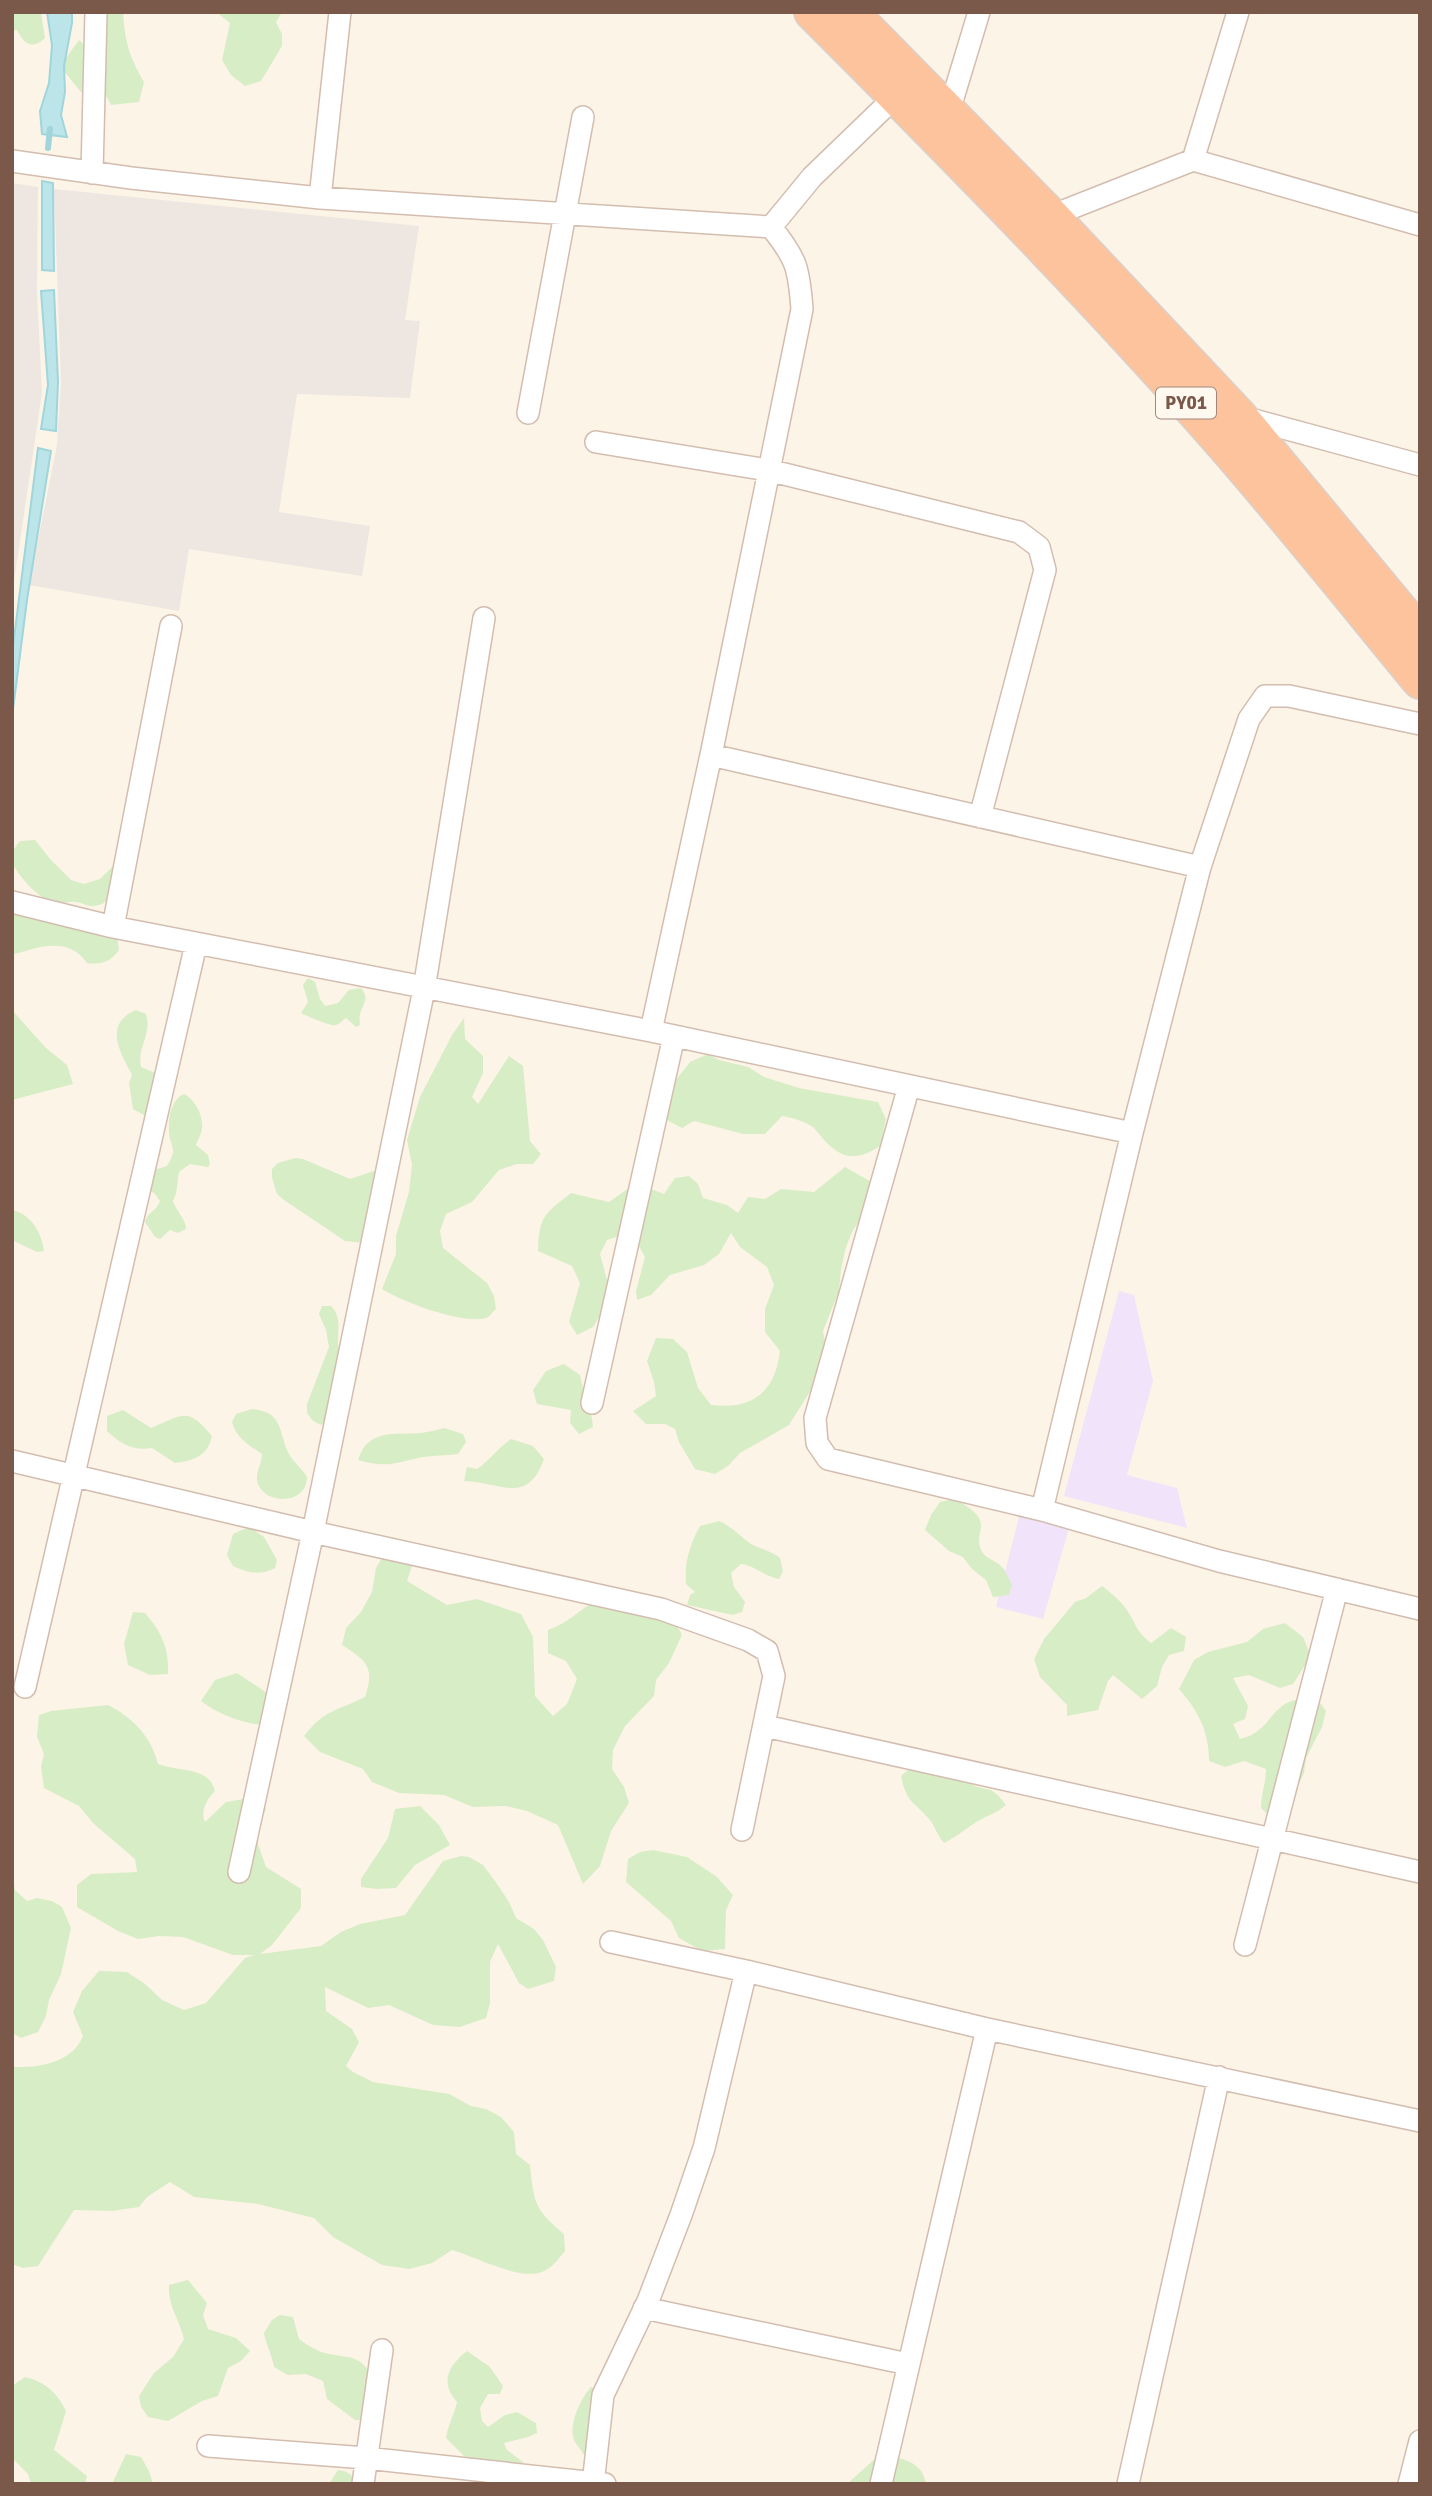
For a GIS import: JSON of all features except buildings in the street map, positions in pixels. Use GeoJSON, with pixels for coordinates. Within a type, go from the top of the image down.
{"type":"FeatureCollection","features":[{"type":"Feature","properties":{"kind":"highway","name":"PY01"},"geometry":{"type":"LineString","coordinates":[[812,12],[896,96],[944,126],[1051,216],[1239,416],[1420,634]]}},
{"type":"Feature","properties":{"kind":"highway","name":"PY01"},"geometry":{"type":"LineString","coordinates":[[850,12],[944,126],[1226,447],[1420,681]]}},
{"type":"Feature","properties":{"kind":"street"},"geometry":{"type":"LineString","coordinates":[[92,173],[96,12]]}},
{"type":"Feature","properties":{"kind":"street"},"geometry":{"type":"LineString","coordinates":[[320,198],[340,12]]}},
{"type":"Feature","properties":{"kind":"street"},"geometry":{"type":"LineString","coordinates":[[944,126],[979,12]]}},
{"type":"Feature","properties":{"kind":"street"},"geometry":{"type":"LineString","coordinates":[[1193,160],[1238,12]]}},
{"type":"Feature","properties":{"kind":"street"},"geometry":{"type":"LineString","coordinates":[[771,227],[812,177],[896,96]]}},
{"type":"Feature","properties":{"kind":"street"},"geometry":{"type":"LineString","coordinates":[[527,413],[583,117]]}},
{"type":"Feature","properties":{"kind":"street"},"geometry":{"type":"LineString","coordinates":[[1051,216],[1193,160],[1420,225]]}},
{"type":"Feature","properties":{"kind":"street"},"geometry":{"type":"LineString","coordinates":[[12,161],[92,173],[320,198],[771,227],[790,249],[800,277],[802,309],[651,1031]]}},
{"type":"Feature","properties":{"kind":"street"},"geometry":{"type":"LineString","coordinates":[[1239,416],[1420,465]]}},
{"type":"Feature","properties":{"kind":"street"},"geometry":{"type":"LineString","coordinates":[[596,442],[768,470],[1019,532],[1039,547],[1045,570],[981,817]]}},
{"type":"Feature","properties":{"kind":"street"},"geometry":{"type":"LineString","coordinates":[[239,1872],[313,1532],[424,989],[484,618]]}},
{"type":"Feature","properties":{"kind":"street"},"geometry":{"type":"LineString","coordinates":[[113,927],[171,626]]}},
{"type":"Feature","properties":{"kind":"street"},"geometry":{"type":"LineString","coordinates":[[1041,1510],[1132,1133],[1200,867],[1250,719],[1265,696],[1289,696],[1420,724]]}},
{"type":"Feature","properties":{"kind":"street"},"geometry":{"type":"LineString","coordinates":[[710,755],[1200,867]]}},
{"type":"Feature","properties":{"kind":"street"},"geometry":{"type":"LineString","coordinates":[[12,902],[113,927],[651,1031],[1132,1133]]}},
{"type":"Feature","properties":{"kind":"street"},"geometry":{"type":"LineString","coordinates":[[24,1687],[196,944]]}},
{"type":"Feature","properties":{"kind":"street"},"geometry":{"type":"LineString","coordinates":[[592,1403],[674,1036]]}},
{"type":"Feature","properties":{"kind":"street"},"geometry":{"type":"LineString","coordinates":[[909,1086],[815,1418],[817,1443],[828,1459],[1041,1510],[1219,1561],[1420,1609]]}},
{"type":"Feature","properties":{"kind":"street"},"geometry":{"type":"LineString","coordinates":[[12,1461],[313,1532],[661,1609],[748,1640],[767,1651],[774,1676],[742,1830]]}},
{"type":"Feature","properties":{"kind":"street"},"geometry":{"type":"LineString","coordinates":[[1245,1945],[1337,1590]]}},
{"type":"Feature","properties":{"kind":"street"},"geometry":{"type":"LineString","coordinates":[[765,1726],[1420,1872]]}},
{"type":"Feature","properties":{"kind":"street"},"geometry":{"type":"LineString","coordinates":[[611,1942],[746,1971],[987,2029],[1420,2121]]}},
{"type":"Feature","properties":{"kind":"street"},"geometry":{"type":"LineString","coordinates":[[208,2446],[366,2458],[597,2483],[603,2395],[644,2308],[704,2148],[746,1971]]}},
{"type":"Feature","properties":{"kind":"street"},"geometry":{"type":"LineString","coordinates":[[881,2484],[987,2029]]}},
{"type":"Feature","properties":{"kind":"street"},"geometry":{"type":"LineString","coordinates":[[1128,2484],[1219,2077]]}},
{"type":"Feature","properties":{"kind":"street"},"geometry":{"type":"LineString","coordinates":[[644,2308],[908,2364]]}},
{"type":"Feature","properties":{"kind":"street"},"geometry":{"type":"LineString","coordinates":[[363,2484],[382,2350]]}},
{"type":"Feature","properties":{"kind":"street"},"geometry":{"type":"LineString","coordinates":[[1409,2484],[1420,2441]]}},
{"type":"Feature","properties":{"kind":"shaded area"},"geometry":{"type":"Polygon","coordinates":[[[12,183],[38,187],[37,292],[42,393],[12,595],[12,183]]]}},
{"type":"Feature","properties":{"kind":"shaded area"},"geometry":{"type":"Polygon","coordinates":[[[54,189],[419,226],[405,320],[420,321],[410,398],[297,394],[279,512],[370,526],[362,576],[189,549],[179,611],[29,585],[57,445],[61,382],[54,189]]]}},
{"type":"Feature","properties":{"kind":"shaded area"},"geometry":{"type":"Polygon","coordinates":[[[1119,1291],[1134,1295],[1153,1381],[1127,1475],[1177,1488],[1187,1528],[1064,1496],[1119,1291]]]}},
{"type":"Feature","properties":{"kind":"shaded area"},"geometry":{"type":"Polygon","coordinates":[[[1020,1513],[1069,1528],[1043,1619],[996,1607],[1020,1513]]]}},
{"type":"Feature","properties":{"kind":"green space"},"geometry":{"type":"Polygon","coordinates":[[[12,12],[41,12],[45,38],[36,44],[29,44],[22,39],[17,30],[12,31],[12,12]]]}},
{"type":"Feature","properties":{"kind":"green space"},"geometry":{"type":"Polygon","coordinates":[[[103,12],[123,12],[129,48],[144,82],[139,102],[111,105],[107,97],[94,102],[80,91],[64,71],[66,58],[79,40],[95,54],[103,12]]]}},
{"type":"Feature","properties":{"kind":"green space"},"geometry":{"type":"Polygon","coordinates":[[[216,12],[285,12],[276,22],[282,34],[282,46],[261,81],[245,86],[231,75],[222,60],[230,23],[216,12]]]}},
{"type":"Feature","properties":{"kind":"green space"},"geometry":{"type":"Polygon","coordinates":[[[35,840],[71,880],[84,884],[100,879],[116,863],[114,884],[105,902],[92,906],[75,902],[59,904],[48,901],[35,892],[12,861],[13,852],[20,841],[35,840]]]}},
{"type":"Feature","properties":{"kind":"green space"},"geometry":{"type":"Polygon","coordinates":[[[12,909],[65,923],[80,930],[117,936],[119,950],[109,960],[97,964],[87,963],[71,949],[62,946],[43,947],[12,955],[12,909]]]}},
{"type":"Feature","properties":{"kind":"green space"},"geometry":{"type":"Polygon","coordinates":[[[308,978],[315,982],[325,1006],[338,1003],[349,990],[361,988],[365,998],[360,1025],[356,1027],[346,1018],[333,1025],[301,1013],[308,1002],[303,985],[308,978]]]}},
{"type":"Feature","properties":{"kind":"green space"},"geometry":{"type":"Polygon","coordinates":[[[12,1010],[46,1048],[67,1065],[73,1084],[12,1100],[12,1010]]]}},
{"type":"Feature","properties":{"kind":"green space"},"geometry":{"type":"Polygon","coordinates":[[[136,1010],[146,1014],[147,1022],[141,1067],[165,1077],[157,1114],[144,1115],[133,1109],[129,1083],[132,1075],[117,1039],[120,1023],[136,1010]]]}},
{"type":"Feature","properties":{"kind":"green space"},"geometry":{"type":"Polygon","coordinates":[[[464,1018],[465,1039],[483,1056],[483,1073],[472,1097],[478,1104],[509,1056],[523,1066],[530,1141],[541,1154],[533,1164],[517,1164],[499,1170],[472,1202],[446,1214],[440,1231],[443,1248],[487,1283],[494,1296],[496,1309],[488,1317],[478,1319],[466,1319],[434,1311],[382,1289],[396,1254],[396,1236],[409,1192],[412,1165],[407,1140],[420,1097],[452,1035],[464,1018]]]}},
{"type":"Feature","properties":{"kind":"green space"},"geometry":{"type":"Polygon","coordinates":[[[708,1054],[799,1088],[878,1102],[886,1119],[880,1146],[858,1156],[845,1155],[832,1148],[814,1128],[799,1120],[782,1116],[765,1134],[743,1134],[694,1121],[682,1128],[667,1120],[664,1105],[672,1085],[690,1062],[708,1054]]]}},
{"type":"Feature","properties":{"kind":"green space"},"geometry":{"type":"Polygon","coordinates":[[[184,1094],[192,1100],[200,1114],[202,1129],[196,1145],[208,1155],[210,1164],[208,1167],[190,1164],[179,1172],[173,1201],[186,1229],[178,1233],[170,1230],[160,1239],[155,1237],[145,1222],[160,1201],[148,1189],[154,1170],[167,1166],[172,1156],[170,1114],[175,1102],[184,1094]]]}},
{"type":"Feature","properties":{"kind":"green space"},"geometry":{"type":"Polygon","coordinates":[[[295,1158],[350,1179],[374,1171],[382,1175],[363,1243],[345,1241],[277,1194],[272,1169],[278,1163],[295,1158]]]}},
{"type":"Feature","properties":{"kind":"green space"},"geometry":{"type":"Polygon","coordinates":[[[845,1167],[873,1183],[866,1212],[853,1230],[846,1247],[839,1291],[823,1331],[826,1347],[823,1361],[815,1374],[811,1390],[789,1425],[740,1453],[728,1466],[715,1474],[695,1469],[679,1442],[675,1429],[665,1424],[646,1424],[633,1411],[656,1396],[647,1361],[656,1338],[673,1339],[687,1352],[698,1388],[711,1405],[739,1404],[759,1395],[773,1377],[780,1351],[765,1332],[765,1309],[774,1285],[767,1267],[740,1247],[731,1233],[719,1254],[704,1265],[670,1275],[651,1295],[637,1300],[636,1291],[645,1257],[631,1236],[607,1240],[600,1254],[609,1287],[605,1307],[593,1327],[577,1335],[569,1322],[580,1283],[572,1266],[538,1251],[542,1222],[549,1211],[571,1193],[609,1202],[636,1183],[664,1194],[675,1178],[689,1176],[698,1184],[703,1198],[727,1205],[738,1213],[748,1197],[765,1199],[781,1189],[814,1192],[845,1167]]]}},
{"type":"Feature","properties":{"kind":"green space"},"geometry":{"type":"Polygon","coordinates":[[[12,1210],[25,1216],[34,1225],[44,1251],[37,1252],[12,1240],[12,1210]]]}},
{"type":"Feature","properties":{"kind":"green space"},"geometry":{"type":"Polygon","coordinates":[[[322,1306],[331,1306],[335,1311],[340,1354],[328,1420],[321,1425],[313,1421],[307,1413],[307,1404],[329,1347],[319,1314],[322,1306]]]}},
{"type":"Feature","properties":{"kind":"green space"},"geometry":{"type":"Polygon","coordinates":[[[564,1364],[580,1375],[591,1414],[593,1427],[579,1434],[570,1423],[571,1410],[537,1404],[533,1390],[546,1371],[564,1364]]]}},
{"type":"Feature","properties":{"kind":"green space"},"geometry":{"type":"Polygon","coordinates":[[[252,1409],[270,1414],[275,1419],[289,1454],[307,1477],[305,1486],[294,1497],[278,1499],[270,1496],[257,1482],[262,1454],[240,1437],[232,1422],[236,1414],[252,1409]]]}},
{"type":"Feature","properties":{"kind":"green space"},"geometry":{"type":"Polygon","coordinates":[[[123,1410],[151,1428],[178,1417],[190,1417],[212,1436],[210,1443],[199,1456],[175,1463],[152,1448],[127,1446],[107,1431],[107,1416],[123,1410]]]}},
{"type":"Feature","properties":{"kind":"green space"},"geometry":{"type":"Polygon","coordinates":[[[444,1428],[463,1434],[466,1442],[458,1454],[385,1464],[358,1460],[368,1443],[375,1438],[444,1428]]]}},
{"type":"Feature","properties":{"kind":"green space"},"geometry":{"type":"Polygon","coordinates":[[[511,1439],[533,1446],[544,1459],[530,1482],[512,1488],[464,1481],[467,1467],[477,1469],[511,1439]]]}},
{"type":"Feature","properties":{"kind":"green space"},"geometry":{"type":"Polygon","coordinates":[[[955,1499],[977,1515],[981,1527],[980,1545],[984,1555],[1003,1568],[1012,1585],[1009,1595],[993,1597],[986,1580],[972,1569],[963,1557],[949,1551],[925,1530],[940,1502],[955,1499]]]}},
{"type":"Feature","properties":{"kind":"green space"},"geometry":{"type":"Polygon","coordinates":[[[719,1521],[753,1545],[780,1558],[783,1571],[779,1579],[741,1564],[731,1573],[734,1587],[745,1602],[742,1612],[733,1615],[687,1605],[690,1595],[695,1592],[686,1584],[688,1554],[693,1540],[700,1526],[719,1521]]]}},
{"type":"Feature","properties":{"kind":"green space"},"geometry":{"type":"Polygon","coordinates":[[[249,1527],[264,1537],[277,1560],[275,1568],[254,1573],[233,1566],[227,1555],[233,1534],[249,1527]]]}},
{"type":"Feature","properties":{"kind":"green space"},"geometry":{"type":"Polygon","coordinates":[[[398,1551],[412,1566],[407,1581],[447,1605],[477,1599],[521,1614],[533,1637],[535,1696],[553,1716],[567,1704],[577,1679],[566,1661],[548,1653],[548,1630],[568,1620],[597,1599],[675,1621],[682,1635],[669,1663],[656,1680],[654,1696],[625,1726],[613,1750],[612,1769],[624,1787],[629,1803],[611,1831],[600,1866],[583,1884],[558,1825],[527,1811],[506,1806],[473,1807],[444,1795],[399,1793],[372,1782],[363,1769],[320,1752],[304,1736],[325,1715],[365,1697],[369,1678],[367,1666],[342,1645],[346,1628],[361,1612],[372,1592],[376,1568],[383,1556],[398,1551]]]}},
{"type":"Feature","properties":{"kind":"green space"},"geometry":{"type":"Polygon","coordinates":[[[1102,1586],[1121,1603],[1139,1631],[1151,1643],[1171,1628],[1186,1637],[1184,1651],[1169,1655],[1162,1667],[1157,1686],[1142,1699],[1113,1675],[1108,1681],[1098,1710],[1067,1716],[1067,1705],[1040,1677],[1034,1659],[1044,1639],[1075,1602],[1086,1598],[1102,1586]]]}},
{"type":"Feature","properties":{"kind":"green space"},"geometry":{"type":"Polygon","coordinates":[[[133,1612],[145,1613],[160,1634],[166,1648],[168,1674],[150,1675],[128,1665],[124,1644],[133,1612]]]}},
{"type":"Feature","properties":{"kind":"green space"},"geometry":{"type":"Polygon","coordinates":[[[1285,1623],[1303,1637],[1311,1656],[1293,1684],[1280,1688],[1249,1675],[1233,1678],[1248,1706],[1245,1719],[1233,1724],[1240,1739],[1252,1735],[1281,1707],[1290,1702],[1302,1699],[1318,1700],[1326,1711],[1290,1804],[1269,1816],[1261,1808],[1266,1769],[1244,1761],[1225,1767],[1209,1761],[1207,1740],[1201,1722],[1179,1689],[1194,1660],[1208,1652],[1247,1642],[1263,1629],[1285,1623]]]}},
{"type":"Feature","properties":{"kind":"green space"},"geometry":{"type":"Polygon","coordinates":[[[237,1673],[267,1693],[275,1708],[261,1725],[229,1717],[201,1701],[215,1680],[237,1673]]]}},
{"type":"Feature","properties":{"kind":"green space"},"geometry":{"type":"Polygon","coordinates":[[[108,1705],[125,1716],[146,1736],[158,1764],[192,1771],[212,1783],[215,1791],[205,1805],[205,1822],[226,1802],[255,1797],[266,1809],[257,1830],[258,1844],[266,1867],[301,1889],[301,1908],[272,1945],[260,1954],[321,1946],[341,1932],[360,1924],[405,1915],[443,1861],[461,1856],[469,1857],[483,1865],[509,1902],[516,1918],[534,1929],[543,1940],[556,1967],[554,1981],[528,1989],[519,1983],[498,1944],[490,1962],[490,2003],[486,2018],[460,2027],[433,2025],[389,2005],[368,2008],[325,1987],[326,2011],[352,2029],[359,2042],[346,2066],[353,2072],[373,2082],[449,2094],[501,2117],[514,2132],[516,2154],[530,2165],[537,2204],[564,2234],[565,2251],[552,2266],[537,2273],[525,2274],[499,2268],[452,2250],[432,2263],[409,2269],[382,2265],[333,2237],[314,2218],[258,2204],[194,2197],[170,2182],[147,2197],[139,2207],[112,2211],[74,2210],[38,2266],[23,2268],[12,2264],[12,2067],[54,2062],[78,2045],[83,2036],[73,2012],[82,1991],[99,1971],[127,1972],[162,2000],[184,2010],[206,2003],[245,1958],[254,1955],[233,1955],[183,1937],[138,1939],[118,1931],[77,1907],[77,1885],[91,1874],[137,1872],[135,1859],[94,1824],[79,1806],[44,1788],[41,1767],[44,1754],[37,1737],[39,1715],[51,1711],[108,1705]]]}},
{"type":"Feature","properties":{"kind":"green space"},"geometry":{"type":"Polygon","coordinates":[[[931,1757],[969,1783],[992,1791],[1006,1805],[944,1843],[929,1819],[908,1797],[901,1776],[931,1757]]]}},
{"type":"Feature","properties":{"kind":"green space"},"geometry":{"type":"Polygon","coordinates":[[[420,1806],[439,1825],[450,1845],[415,1865],[396,1888],[361,1887],[361,1879],[388,1838],[395,1809],[420,1806]]]}},
{"type":"Feature","properties":{"kind":"green space"},"geometry":{"type":"Polygon","coordinates":[[[653,1850],[687,1857],[717,1877],[733,1895],[726,1910],[725,1949],[702,1951],[679,1938],[671,1921],[626,1882],[628,1859],[640,1852],[653,1850]]]}},
{"type":"Feature","properties":{"kind":"green space"},"geometry":{"type":"Polygon","coordinates":[[[12,1872],[15,1890],[27,1901],[37,1898],[52,1901],[62,1907],[71,1928],[61,1974],[49,2000],[46,2016],[38,2032],[21,2038],[12,2033],[12,1872]]]}},
{"type":"Feature","properties":{"kind":"green space"},"geometry":{"type":"Polygon","coordinates":[[[188,2280],[207,2303],[203,2315],[208,2329],[236,2338],[250,2351],[241,2361],[228,2368],[218,2396],[202,2401],[168,2421],[148,2417],[141,2407],[139,2396],[154,2373],[173,2357],[184,2339],[172,2306],[169,2285],[188,2280]]]}},
{"type":"Feature","properties":{"kind":"green space"},"geometry":{"type":"Polygon","coordinates":[[[280,2315],[293,2317],[299,2339],[327,2354],[357,2360],[368,2370],[372,2379],[365,2392],[373,2402],[367,2420],[355,2420],[327,2399],[323,2381],[306,2374],[288,2375],[274,2367],[264,2333],[272,2320],[280,2315]]]}},
{"type":"Feature","properties":{"kind":"green space"},"geometry":{"type":"Polygon","coordinates":[[[467,2351],[490,2367],[503,2386],[500,2394],[488,2394],[480,2408],[482,2421],[488,2427],[505,2415],[517,2412],[536,2423],[537,2433],[504,2443],[507,2450],[523,2462],[524,2470],[467,2459],[446,2438],[457,2402],[448,2388],[448,2374],[455,2362],[467,2351]]]}},
{"type":"Feature","properties":{"kind":"green space"},"geometry":{"type":"Polygon","coordinates":[[[25,2377],[50,2389],[66,2411],[54,2450],[87,2476],[85,2484],[31,2484],[28,2474],[12,2458],[12,2386],[25,2377]]]}},
{"type":"Feature","properties":{"kind":"green space"},"geometry":{"type":"Polygon","coordinates":[[[591,2387],[600,2390],[592,2455],[583,2454],[573,2434],[576,2412],[591,2387]]]}},
{"type":"Feature","properties":{"kind":"green space"},"geometry":{"type":"Polygon","coordinates":[[[126,2454],[141,2457],[153,2484],[112,2484],[126,2454]]]}},
{"type":"Feature","properties":{"kind":"green space"},"geometry":{"type":"Polygon","coordinates":[[[879,2455],[895,2457],[915,2465],[924,2476],[926,2484],[847,2484],[879,2455]]]}},
{"type":"Feature","properties":{"kind":"green space"},"geometry":{"type":"Polygon","coordinates":[[[338,2470],[350,2474],[357,2484],[329,2484],[338,2470]]]}},
{"type":"Feature","properties":{"kind":"water"},"geometry":{"type":"Polygon","coordinates":[[[47,12],[72,12],[64,66],[65,92],[61,115],[67,137],[42,134],[40,111],[49,83],[52,45],[47,12]]]}},
{"type":"Feature","properties":{"kind":"water"},"geometry":{"type":"Polygon","coordinates":[[[42,181],[53,183],[54,271],[42,270],[42,181]]]}},
{"type":"Feature","properties":{"kind":"water"},"geometry":{"type":"Polygon","coordinates":[[[54,290],[58,382],[56,431],[41,429],[48,385],[41,291],[54,290]]]}},
{"type":"Feature","properties":{"kind":"water"},"geometry":{"type":"Polygon","coordinates":[[[38,448],[51,451],[27,600],[12,717],[12,654],[38,448]]]}},
{"type":"Feature","properties":{"kind":"waterway"},"geometry":{"type":"LineString","coordinates":[[48,148],[50,129]]}}]}
